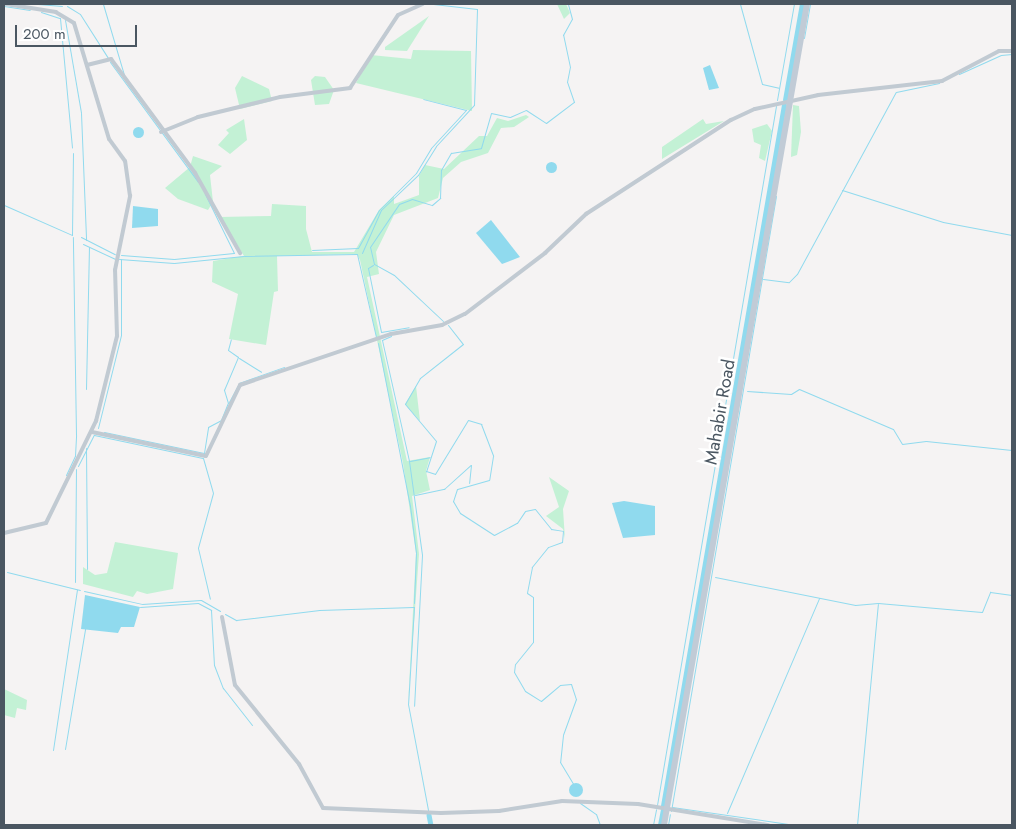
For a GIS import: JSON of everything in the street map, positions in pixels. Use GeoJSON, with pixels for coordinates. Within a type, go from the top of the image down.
{"type":"FeatureCollection","features":[{"type":"Feature","properties":{"kind":"street"},"geometry":{"type":"LineString","coordinates":[[4,533],[46,523],[92,432],[114,352],[119,315],[115,270],[130,196],[125,161],[109,139],[87,64],[70,18],[6,4]]}},
{"type":"Feature","properties":{"kind":"street"},"geometry":{"type":"LineString","coordinates":[[161,132],[198,117],[280,97],[350,88],[398,14],[423,4]]}},
{"type":"Feature","properties":{"kind":"street","name":"Mahabir Road"},"geometry":{"type":"LineString","coordinates":[[664,825],[807,4]]}},
{"type":"Feature","properties":{"kind":"street"},"geometry":{"type":"LineString","coordinates":[[92,432],[206,456],[240,385],[391,334],[442,325],[465,314],[545,253],[586,214],[649,170],[731,120],[818,95],[942,81],[999,51],[1012,51]]}},
{"type":"Feature","properties":{"kind":"street"},"geometry":{"type":"LineString","coordinates":[[87,64],[111,60],[161,132],[195,173],[240,253]]}},
{"type":"Feature","properties":{"kind":"street"},"geometry":{"type":"LineString","coordinates":[[222,617],[235,684],[299,764],[323,808],[443,813],[499,811],[568,801],[638,804],[667,811],[768,825]]}},
{"type":"Feature","properties":{"kind":"green space"},"geometry":{"type":"Polygon","coordinates":[[[557,4],[566,4],[570,13],[564,19],[557,4]]]}},
{"type":"Feature","properties":{"kind":"green space"},"geometry":{"type":"Polygon","coordinates":[[[429,16],[407,51],[385,50],[385,47],[429,16]]]}},
{"type":"Feature","properties":{"kind":"green space"},"geometry":{"type":"Polygon","coordinates":[[[413,50],[471,51],[472,111],[356,83],[371,55],[411,59],[413,50]]]}},
{"type":"Feature","properties":{"kind":"green space"},"geometry":{"type":"Polygon","coordinates":[[[242,76],[269,89],[272,101],[240,109],[235,88],[242,76]]]}},
{"type":"Feature","properties":{"kind":"green space"},"geometry":{"type":"Polygon","coordinates":[[[315,76],[325,77],[334,90],[329,104],[315,105],[311,80],[315,76]]]}},
{"type":"Feature","properties":{"kind":"green space"},"geometry":{"type":"Polygon","coordinates":[[[793,105],[799,106],[801,132],[797,155],[791,157],[793,105]]]}},
{"type":"Feature","properties":{"kind":"green space"},"geometry":{"type":"Polygon","coordinates":[[[526,115],[529,117],[514,127],[501,128],[488,153],[461,162],[443,178],[438,198],[394,215],[376,252],[379,274],[367,277],[407,461],[430,457],[426,471],[430,490],[412,496],[419,554],[408,706],[416,553],[403,463],[360,260],[357,254],[277,256],[278,291],[274,292],[266,345],[229,339],[238,294],[212,282],[213,261],[244,256],[220,217],[271,216],[272,204],[306,206],[306,229],[312,252],[354,252],[379,210],[394,196],[394,204],[419,195],[419,176],[425,165],[444,169],[479,136],[487,136],[497,118],[508,121],[526,115]]]}},
{"type":"Feature","properties":{"kind":"green space"},"geometry":{"type":"Polygon","coordinates":[[[244,119],[247,140],[230,154],[218,145],[229,133],[226,130],[244,119]]]}},
{"type":"Feature","properties":{"kind":"green space"},"geometry":{"type":"Polygon","coordinates":[[[703,119],[706,124],[724,121],[662,159],[662,147],[703,119]]]}},
{"type":"Feature","properties":{"kind":"green space"},"geometry":{"type":"Polygon","coordinates":[[[767,124],[772,131],[765,161],[759,158],[761,145],[754,142],[752,129],[767,124]]]}},
{"type":"Feature","properties":{"kind":"green space"},"geometry":{"type":"Polygon","coordinates":[[[193,156],[222,166],[210,175],[213,202],[208,210],[178,199],[165,188],[190,167],[193,156]]]}},
{"type":"Feature","properties":{"kind":"green space"},"geometry":{"type":"Polygon","coordinates":[[[416,386],[420,421],[405,404],[416,386]]]}},
{"type":"Feature","properties":{"kind":"green space"},"geometry":{"type":"Polygon","coordinates":[[[549,477],[569,491],[563,509],[565,539],[563,529],[546,516],[559,507],[549,477]]]}},
{"type":"Feature","properties":{"kind":"green space"},"geometry":{"type":"Polygon","coordinates":[[[115,542],[178,553],[173,589],[147,594],[137,591],[133,597],[83,584],[83,567],[95,575],[107,573],[115,542]]]}},
{"type":"Feature","properties":{"kind":"green space"},"geometry":{"type":"Polygon","coordinates":[[[4,689],[27,700],[26,710],[17,708],[15,718],[4,715],[4,689]]]}},
{"type":"Feature","properties":{"kind":"water"},"geometry":{"type":"Polygon","coordinates":[[[710,65],[719,88],[709,90],[703,68],[710,65]]]}},
{"type":"Feature","properties":{"kind":"water"},"geometry":{"type":"Polygon","coordinates":[[[138,126],[144,132],[138,138],[132,132],[138,126]]]}},
{"type":"Feature","properties":{"kind":"water"},"geometry":{"type":"Polygon","coordinates":[[[551,161],[557,167],[551,173],[545,167],[551,161]]]}},
{"type":"Feature","properties":{"kind":"water"},"geometry":{"type":"Polygon","coordinates":[[[133,206],[158,209],[158,226],[132,228],[133,206]]]}},
{"type":"Feature","properties":{"kind":"water"},"geometry":{"type":"Polygon","coordinates":[[[491,220],[520,257],[502,264],[476,233],[491,220]]]}},
{"type":"Feature","properties":{"kind":"water"},"geometry":{"type":"Polygon","coordinates":[[[624,501],[655,506],[655,535],[623,538],[612,503],[624,501]]]}},
{"type":"Feature","properties":{"kind":"water"},"geometry":{"type":"Polygon","coordinates":[[[85,595],[140,607],[134,627],[121,627],[118,633],[81,629],[85,595]]]}},
{"type":"Feature","properties":{"kind":"water"},"geometry":{"type":"Polygon","coordinates":[[[573,783],[579,783],[583,790],[579,797],[573,797],[569,793],[569,787],[573,783]]]}},
{"type":"Feature","properties":{"kind":"waterway"},"geometry":{"type":"LineString","coordinates":[[38,4],[62,6]]}},
{"type":"Feature","properties":{"kind":"waterway"},"geometry":{"type":"LineString","coordinates":[[103,4],[124,75]]}},
{"type":"Feature","properties":{"kind":"waterway"},"geometry":{"type":"LineString","coordinates":[[362,253],[381,210],[418,175],[436,146],[474,105],[477,9],[433,4]]}},
{"type":"Feature","properties":{"kind":"waterway"},"geometry":{"type":"LineString","coordinates":[[443,321],[394,275],[374,264],[370,247],[399,204],[412,199],[432,205],[440,198],[441,170],[451,153],[481,148],[491,113],[510,117],[526,110],[546,123],[574,102],[567,82],[570,67],[563,35],[572,19],[568,4]]}},
{"type":"Feature","properties":{"kind":"waterway"},"geometry":{"type":"LineString","coordinates":[[740,4],[762,84],[779,88]]}},
{"type":"Feature","properties":{"kind":"waterway"},"geometry":{"type":"LineString","coordinates":[[777,100],[794,4]]}},
{"type":"Feature","properties":{"kind":"waterway"},"geometry":{"type":"LineString","coordinates":[[785,100],[802,4]]}},
{"type":"Feature","properties":{"kind":"waterway"},"geometry":{"type":"LineString","coordinates":[[804,38],[810,4]]}},
{"type":"Feature","properties":{"kind":"waterway"},"geometry":{"type":"LineString","coordinates":[[4,6],[30,10]]}},
{"type":"Feature","properties":{"kind":"waterway"},"geometry":{"type":"LineString","coordinates":[[67,6],[80,14],[108,58]]}},
{"type":"Feature","properties":{"kind":"waterway"},"geometry":{"type":"LineString","coordinates":[[41,12],[60,18],[72,147]]}},
{"type":"Feature","properties":{"kind":"waterway"},"geometry":{"type":"LineString","coordinates":[[65,20],[81,113],[86,240]]}},
{"type":"Feature","properties":{"kind":"waterway"},"geometry":{"type":"LineString","coordinates":[[959,74],[1001,55],[1012,54]]}},
{"type":"Feature","properties":{"kind":"waterway"},"geometry":{"type":"LineString","coordinates":[[110,62],[198,182]]}},
{"type":"Feature","properties":{"kind":"waterway"},"geometry":{"type":"LineString","coordinates":[[763,279],[789,282],[797,274],[896,92],[939,83]]}},
{"type":"Feature","properties":{"kind":"waterway"},"geometry":{"type":"LineString","coordinates":[[312,250],[358,248],[379,210],[416,173],[431,148],[466,110],[423,99]]}},
{"type":"Feature","properties":{"kind":"waterway"},"geometry":{"type":"LineString","coordinates":[[663,806],[784,105]]}},
{"type":"Feature","properties":{"kind":"waterway"},"geometry":{"type":"LineString","coordinates":[[657,805],[776,106]]}},
{"type":"Feature","properties":{"kind":"waterway"},"geometry":{"type":"LineString","coordinates":[[4,205],[72,235],[73,153]]}},
{"type":"Feature","properties":{"kind":"waterway"},"geometry":{"type":"LineString","coordinates":[[842,190],[943,222],[1012,235]]}},
{"type":"Feature","properties":{"kind":"waterway"},"geometry":{"type":"LineString","coordinates":[[121,255],[174,259],[234,253],[205,194]]}},
{"type":"Feature","properties":{"kind":"waterway"},"geometry":{"type":"LineString","coordinates":[[671,811],[776,196]]}},
{"type":"Feature","properties":{"kind":"waterway"},"geometry":{"type":"LineString","coordinates":[[66,475],[75,456],[76,435],[73,237]]}},
{"type":"Feature","properties":{"kind":"waterway"},"geometry":{"type":"LineString","coordinates":[[81,237],[115,254]]}},
{"type":"Feature","properties":{"kind":"waterway"},"geometry":{"type":"LineString","coordinates":[[83,244],[115,259]]}},
{"type":"Feature","properties":{"kind":"waterway"},"geometry":{"type":"LineString","coordinates":[[86,389],[89,247]]}},
{"type":"Feature","properties":{"kind":"waterway"},"geometry":{"type":"LineString","coordinates":[[119,259],[174,263],[244,256],[357,254],[376,337]]}},
{"type":"Feature","properties":{"kind":"waterway"},"geometry":{"type":"LineString","coordinates":[[98,428],[121,335],[121,259]]}},
{"type":"Feature","properties":{"kind":"waterway"},"geometry":{"type":"LineString","coordinates":[[373,265],[368,268],[381,332],[409,327]]}},
{"type":"Feature","properties":{"kind":"waterway"},"geometry":{"type":"LineString","coordinates":[[448,325],[463,344],[420,378],[405,404],[436,441],[426,471],[435,474],[468,420],[481,424],[493,456],[489,480],[457,489],[453,501],[460,513],[494,535],[517,523],[525,511],[535,509],[551,529],[563,531],[562,542],[548,547],[532,567],[527,593],[533,597],[533,642],[515,664],[514,672],[525,691],[541,701],[560,685],[571,684],[576,699],[563,735],[560,762],[573,784]]}},
{"type":"Feature","properties":{"kind":"waterway"},"geometry":{"type":"LineString","coordinates":[[391,336],[382,340],[409,461],[422,555],[414,706]]}},
{"type":"Feature","properties":{"kind":"waterway"},"geometry":{"type":"LineString","coordinates":[[104,432],[204,453],[208,427],[221,420],[228,403],[224,390],[238,357],[228,350],[231,339]]}},
{"type":"Feature","properties":{"kind":"waterway"},"geometry":{"type":"LineString","coordinates":[[378,343],[410,506],[416,553],[414,603]]}},
{"type":"Feature","properties":{"kind":"waterway"},"geometry":{"type":"LineString","coordinates":[[239,358],[261,372]]}},
{"type":"Feature","properties":{"kind":"waterway"},"geometry":{"type":"LineString","coordinates":[[229,402],[239,383],[284,367]]}},
{"type":"Feature","properties":{"kind":"waterway"},"geometry":{"type":"LineString","coordinates":[[747,391],[791,394],[799,389],[893,429],[902,444],[926,441],[1012,450]]}},
{"type":"Feature","properties":{"kind":"waterway"},"geometry":{"type":"LineString","coordinates":[[78,466],[94,435],[203,458],[213,493],[198,548],[210,599]]}},
{"type":"Feature","properties":{"kind":"waterway"},"geometry":{"type":"LineString","coordinates":[[86,448],[87,569]]}},
{"type":"Feature","properties":{"kind":"waterway"},"geometry":{"type":"LineString","coordinates":[[410,461],[430,457]]}},
{"type":"Feature","properties":{"kind":"waterway"},"geometry":{"type":"LineString","coordinates":[[415,495],[444,489],[471,465],[469,483]]}},
{"type":"Feature","properties":{"kind":"waterway"},"geometry":{"type":"LineString","coordinates":[[75,582],[76,469]]}},
{"type":"Feature","properties":{"kind":"waterway"},"geometry":{"type":"LineString","coordinates":[[7,572],[80,590]]}},
{"type":"Feature","properties":{"kind":"waterway"},"geometry":{"type":"LineString","coordinates":[[715,577],[855,605],[878,603],[982,612],[990,592],[1012,595]]}},
{"type":"Feature","properties":{"kind":"waterway"},"geometry":{"type":"LineString","coordinates":[[53,750],[77,590]]}},
{"type":"Feature","properties":{"kind":"waterway"},"geometry":{"type":"LineString","coordinates":[[84,591],[142,604],[201,600],[220,611]]}},
{"type":"Feature","properties":{"kind":"waterway"},"geometry":{"type":"LineString","coordinates":[[727,813],[819,598]]}},
{"type":"Feature","properties":{"kind":"waterway"},"geometry":{"type":"LineString","coordinates":[[140,607],[198,603],[211,610],[214,665],[223,688],[252,725]]}},
{"type":"Feature","properties":{"kind":"waterway"},"geometry":{"type":"LineString","coordinates":[[857,825],[878,604]]}},
{"type":"Feature","properties":{"kind":"waterway"},"geometry":{"type":"LineString","coordinates":[[225,614],[236,620],[319,610],[414,607],[408,704],[428,810]]}},
{"type":"Feature","properties":{"kind":"waterway"},"geometry":{"type":"LineString","coordinates":[[65,749],[85,629]]}},
{"type":"Feature","properties":{"kind":"waterway"},"geometry":{"type":"LineString","coordinates":[[580,803],[596,814],[600,825]]}},
{"type":"Feature","properties":{"kind":"waterway"},"geometry":{"type":"LineString","coordinates":[[672,807],[795,825]]}},
{"type":"Feature","properties":{"kind":"waterway"},"geometry":{"type":"LineString","coordinates":[[653,825],[656,809]]}},
{"type":"Feature","properties":{"kind":"waterway"},"geometry":{"type":"LineString","coordinates":[[660,825],[663,810]]}},
{"type":"Feature","properties":{"kind":"waterway"},"geometry":{"type":"LineString","coordinates":[[668,825],[670,814]]}},
{"type":"Feature","properties":{"kind":"waterway"},"geometry":{"type":"LineString","coordinates":[[429,815],[431,825]]}}]}
